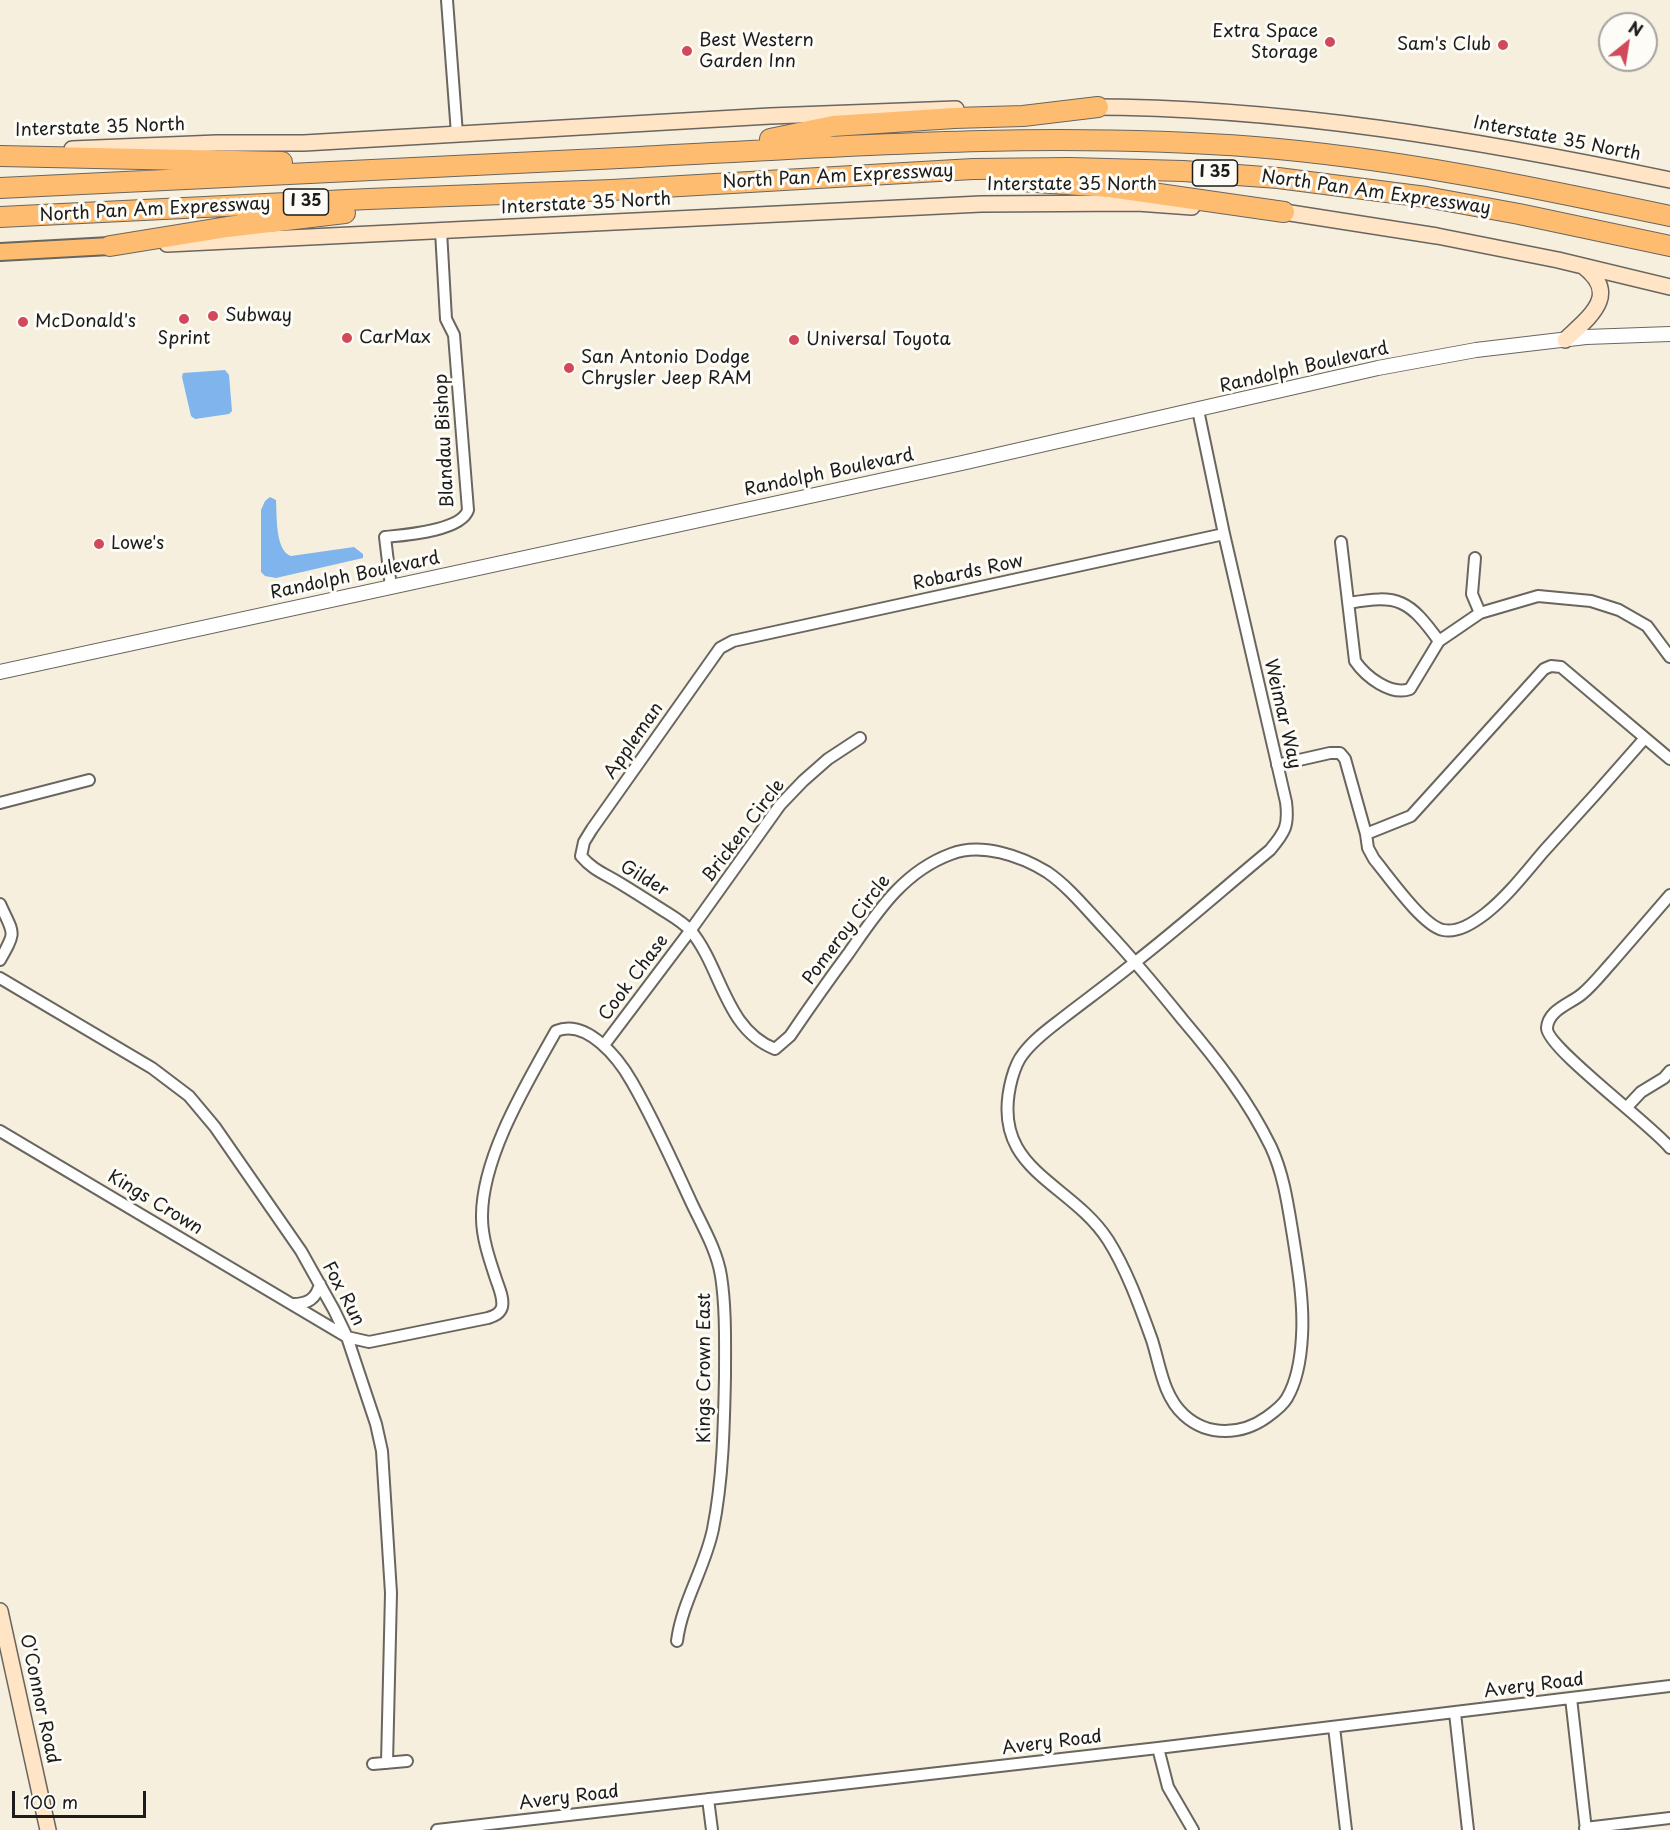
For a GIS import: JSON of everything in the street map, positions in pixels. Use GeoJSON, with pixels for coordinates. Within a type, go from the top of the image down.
{"type":"FeatureCollection","features":[{"type":"Feature","properties":{"kind":"highway"},"geometry":{"type":"LineString","coordinates":[[692,154],[833,126],[1023,116],[1098,107]]}},
{"type":"Feature","properties":{"kind":"highway","name":"North Pan Am Expressway"},"geometry":{"type":"LineString","coordinates":[[0,188],[546,162],[940,140],[1107,139],[1254,147],[1427,167],[1670,216]]}},
{"type":"Feature","properties":{"kind":"highway"},"geometry":{"type":"LineString","coordinates":[[0,156],[279,162],[386,157],[546,162]]}},
{"type":"Feature","properties":{"kind":"highway","name":"North Pan Am Expressway"},"geometry":{"type":"LineString","coordinates":[[0,218],[368,199],[612,190],[973,169],[1070,168],[1183,171],[1278,178],[1426,197],[1520,214],[1670,246]]}},
{"type":"Feature","properties":{"kind":"highway"},"geometry":{"type":"LineString","coordinates":[[754,182],[902,185],[1039,181],[1110,188],[1284,212]]}},
{"type":"Feature","properties":{"kind":"highway"},"geometry":{"type":"LineString","coordinates":[[110,246],[304,217],[474,206],[612,190]]}},
{"type":"Feature","properties":{"kind":"main road","name":"Interstate 35 North"},"geometry":{"type":"LineString","coordinates":[[0,152],[217,143],[303,143],[770,116],[1012,106],[1098,107],[1215,111],[1388,129],[1550,155],[1670,180]]}},
{"type":"Feature","properties":{"kind":"main road","name":"Interstate 35 North"},"geometry":{"type":"LineString","coordinates":[[0,252],[981,204],[1137,203],[1243,212],[1284,212],[1437,236],[1583,266],[1670,287]]}},
{"type":"Feature","properties":{"kind":"main road"},"geometry":{"type":"LineString","coordinates":[[1564,340],[1591,314],[1599,302],[1601,291],[1595,275],[1583,266]]}},
{"type":"Feature","properties":{"kind":"main road","name":"O'Connor Road"},"geometry":{"type":"LineString","coordinates":[[0,1611],[48,1830]]}},
{"type":"Feature","properties":{"kind":"street"},"geometry":{"type":"LineString","coordinates":[[447,0],[457,134]]}},
{"type":"Feature","properties":{"kind":"street","name":"Blandau Bishop"},"geometry":{"type":"LineString","coordinates":[[391,587],[385,537],[456,524],[466,516],[468,510],[453,335],[446,318],[441,231]]}},
{"type":"Feature","properties":{"kind":"street","name":"Randolph Boulevard"},"geometry":{"type":"LineString","coordinates":[[0,672],[1198,410],[1378,368],[1476,350],[1564,340],[1670,334]]}},
{"type":"Feature","properties":{"kind":"street","name":"Weimar Way"},"geometry":{"type":"LineString","coordinates":[[1198,410],[1277,765],[1287,816],[1283,835],[1270,850],[1136,962],[1040,1035],[1022,1054],[1013,1075],[1008,1119],[1013,1141],[1033,1170],[1077,1205],[1109,1241],[1139,1306],[1154,1346],[1166,1389],[1184,1415],[1210,1431],[1220,1432],[1249,1427],[1272,1413]]}},
{"type":"Feature","properties":{"kind":"street","name":"Robards Row"},"geometry":{"type":"LineString","coordinates":[[720,648],[744,638],[1224,534]]}},
{"type":"Feature","properties":{"kind":"street"},"geometry":{"type":"LineString","coordinates":[[1341,542],[1355,661],[1364,674],[1402,692],[1410,688],[1439,641],[1480,613],[1538,596],[1591,601],[1619,610],[1647,626],[1666,643],[1670,657]]}},
{"type":"Feature","properties":{"kind":"street"},"geometry":{"type":"LineString","coordinates":[[1475,558],[1472,594],[1480,613]]}},
{"type":"Feature","properties":{"kind":"street"},"geometry":{"type":"LineString","coordinates":[[1349,603],[1376,598],[1393,600],[1416,613],[1439,641]]}},
{"type":"Feature","properties":{"kind":"street","name":"Appleman"},"geometry":{"type":"LineString","coordinates":[[581,856],[587,836],[720,648]]}},
{"type":"Feature","properties":{"kind":"street"},"geometry":{"type":"LineString","coordinates":[[1366,834],[1411,816],[1544,669],[1551,666],[1561,667],[1670,759]]}},
{"type":"Feature","properties":{"kind":"street","name":"Bricken Circle"},"geometry":{"type":"LineString","coordinates":[[690,931],[780,805],[828,759],[860,738]]}},
{"type":"Feature","properties":{"kind":"street"},"geometry":{"type":"LineString","coordinates":[[1277,765],[1330,753],[1340,753],[1345,759],[1368,849],[1423,918],[1433,927],[1445,931],[1457,929],[1486,913],[1513,886],[1645,738]]}},
{"type":"Feature","properties":{"kind":"street"},"geometry":{"type":"LineString","coordinates":[[0,803],[89,780]]}},
{"type":"Feature","properties":{"kind":"street","name":"Pomeroy Circle"},"geometry":{"type":"LineString","coordinates":[[775,1049],[790,1036],[888,899],[915,873],[951,853],[989,851],[1016,857],[1054,877],[1136,962],[1224,1069],[1249,1106],[1277,1161],[1288,1203],[1297,1258],[1302,1337],[1294,1381],[1287,1399],[1272,1413]]}},
{"type":"Feature","properties":{"kind":"street","name":"Gilder"},"geometry":{"type":"LineString","coordinates":[[581,856],[593,869],[615,880],[682,922],[706,952],[728,1004],[746,1030],[761,1043],[775,1049]]}},
{"type":"Feature","properties":{"kind":"street"},"geometry":{"type":"LineString","coordinates":[[1670,895],[1583,994],[1555,1011],[1547,1026],[1552,1041],[1670,1148]]}},
{"type":"Feature","properties":{"kind":"street"},"geometry":{"type":"LineString","coordinates":[[0,904],[13,932],[12,940],[0,960]]}},
{"type":"Feature","properties":{"kind":"street","name":"Cook Chase"},"geometry":{"type":"LineString","coordinates":[[604,1044],[690,931]]}},
{"type":"Feature","properties":{"kind":"street","name":"Fox Run"},"geometry":{"type":"LineString","coordinates":[[0,978],[152,1068],[189,1096],[221,1137],[301,1251],[347,1337],[376,1424],[384,1468],[391,1593],[387,1763]]}},
{"type":"Feature","properties":{"kind":"street","name":"Kings Crown"},"geometry":{"type":"LineString","coordinates":[[0,1131],[347,1337],[369,1342],[488,1318],[499,1312],[502,1298],[488,1253],[482,1218],[489,1170],[507,1125],[556,1031],[566,1027],[577,1029],[604,1044]]}},
{"type":"Feature","properties":{"kind":"street","name":"Kings Crown East"},"geometry":{"type":"LineString","coordinates":[[604,1044],[630,1079],[652,1118],[710,1243],[721,1275],[726,1343],[726,1382],[718,1504],[707,1550],[679,1623],[677,1641]]}},
{"type":"Feature","properties":{"kind":"street"},"geometry":{"type":"LineString","coordinates":[[1627,1107],[1641,1092],[1664,1078],[1670,1071]]}},
{"type":"Feature","properties":{"kind":"street"},"geometry":{"type":"LineString","coordinates":[[293,1304],[308,1303],[318,1292],[320,1284]]}},
{"type":"Feature","properties":{"kind":"street","name":"Avery Road"},"geometry":{"type":"LineString","coordinates":[[437,1830],[475,1828],[1670,1686]]}},
{"type":"Feature","properties":{"kind":"street"},"geometry":{"type":"LineString","coordinates":[[1571,1698],[1586,1829],[1670,1818]]}},
{"type":"Feature","properties":{"kind":"street"},"geometry":{"type":"LineString","coordinates":[[1455,1713],[1468,1830]]}},
{"type":"Feature","properties":{"kind":"street"},"geometry":{"type":"LineString","coordinates":[[1334,1727],[1346,1830]]}},
{"type":"Feature","properties":{"kind":"street"},"geometry":{"type":"LineString","coordinates":[[1158,1748],[1167,1787],[1192,1830]]}},
{"type":"Feature","properties":{"kind":"street"},"geometry":{"type":"LineString","coordinates":[[373,1764],[407,1761]]}},
{"type":"Feature","properties":{"kind":"street"},"geometry":{"type":"LineString","coordinates":[[708,1799],[712,1830]]}},
{"type":"Feature","properties":{"kind":"water"},"geometry":{"type":"Polygon","coordinates":[[[225,370],[229,375],[232,411],[229,414],[195,419],[191,416],[183,373],[225,370]]]}},
{"type":"Feature","properties":{"kind":"water"},"geometry":{"type":"Polygon","coordinates":[[[270,497],[276,500],[279,540],[286,553],[291,556],[354,547],[363,554],[363,558],[276,578],[265,576],[261,572],[261,510],[265,501],[270,497]]]}},
{"type":"Feature","properties":{"kind":"place","name":"Extra Space Storage"},"geometry":{"type":"Point","coordinates":[1330,42]}},
{"type":"Feature","properties":{"kind":"place","name":"Sam's Club"},"geometry":{"type":"Point","coordinates":[1503,45]}},
{"type":"Feature","properties":{"kind":"place","name":"Best Western Garden Inn"},"geometry":{"type":"Point","coordinates":[687,51]}},
{"type":"Feature","properties":{"kind":"place","name":"Subway"},"geometry":{"type":"Point","coordinates":[213,316]}},
{"type":"Feature","properties":{"kind":"place","name":"Sprint"},"geometry":{"type":"Point","coordinates":[184,319]}},
{"type":"Feature","properties":{"kind":"place","name":"McDonald's"},"geometry":{"type":"Point","coordinates":[23,322]}},
{"type":"Feature","properties":{"kind":"place","name":"CarMax"},"geometry":{"type":"Point","coordinates":[347,338]}},
{"type":"Feature","properties":{"kind":"place","name":"Universal Toyota"},"geometry":{"type":"Point","coordinates":[794,340]}},
{"type":"Feature","properties":{"kind":"place","name":"San Antonio Dodge Chrysler Jeep RAM"},"geometry":{"type":"Point","coordinates":[569,368]}},
{"type":"Feature","properties":{"kind":"place","name":"Lowe's"},"geometry":{"type":"Point","coordinates":[99,544]}}]}
